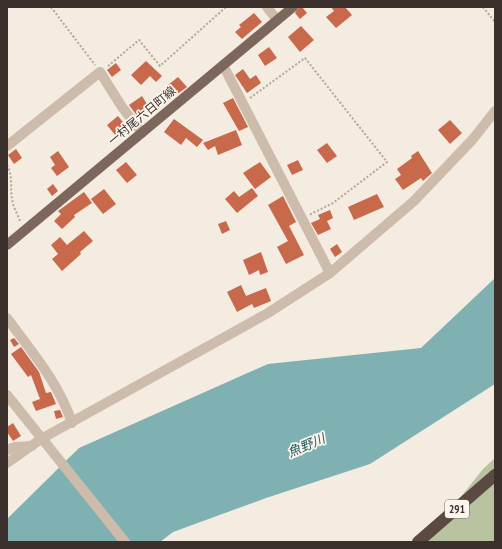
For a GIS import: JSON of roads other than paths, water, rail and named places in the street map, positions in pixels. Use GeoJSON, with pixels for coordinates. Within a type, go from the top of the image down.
{"type":"FeatureCollection","features":[{"type":"Feature","properties":{"kind":"highway","name":"291"},"geometry":{"type":"LineString","coordinates":[[418,542],[495,475]]}},
{"type":"Feature","properties":{"kind":"main road","name":"一村尾六日町線"},"geometry":{"type":"LineString","coordinates":[[7,245],[293,7]]}},
{"type":"Feature","properties":{"kind":"street"},"geometry":{"type":"LineString","coordinates":[[267,7],[277,20]]}},
{"type":"Feature","properties":{"kind":"street"},"geometry":{"type":"LineString","coordinates":[[223,65],[330,273]]}},
{"type":"Feature","properties":{"kind":"street"},"geometry":{"type":"LineString","coordinates":[[7,146],[100,72],[122,107],[142,133]]}},
{"type":"Feature","properties":{"kind":"street"},"geometry":{"type":"LineString","coordinates":[[7,463],[37,443],[268,313],[330,273],[414,201],[473,139],[495,111]]}},
{"type":"Feature","properties":{"kind":"street"},"geometry":{"type":"LineString","coordinates":[[7,318],[53,381],[66,404],[72,423]]}},
{"type":"Feature","properties":{"kind":"street"},"geometry":{"type":"LineString","coordinates":[[7,395],[37,443],[125,542]]}},
{"type":"Feature","properties":{"kind":"street"},"geometry":{"type":"LineString","coordinates":[[7,450],[37,443]]}},
{"type":"Feature","properties":{"kind":"water","name":"魚野川"},"geometry":{"type":"Polygon","coordinates":[[[495,278],[495,384],[370,464],[266,498],[173,532],[160,542],[7,542],[7,519],[79,448],[268,364],[421,348],[495,278]]]}}]}
